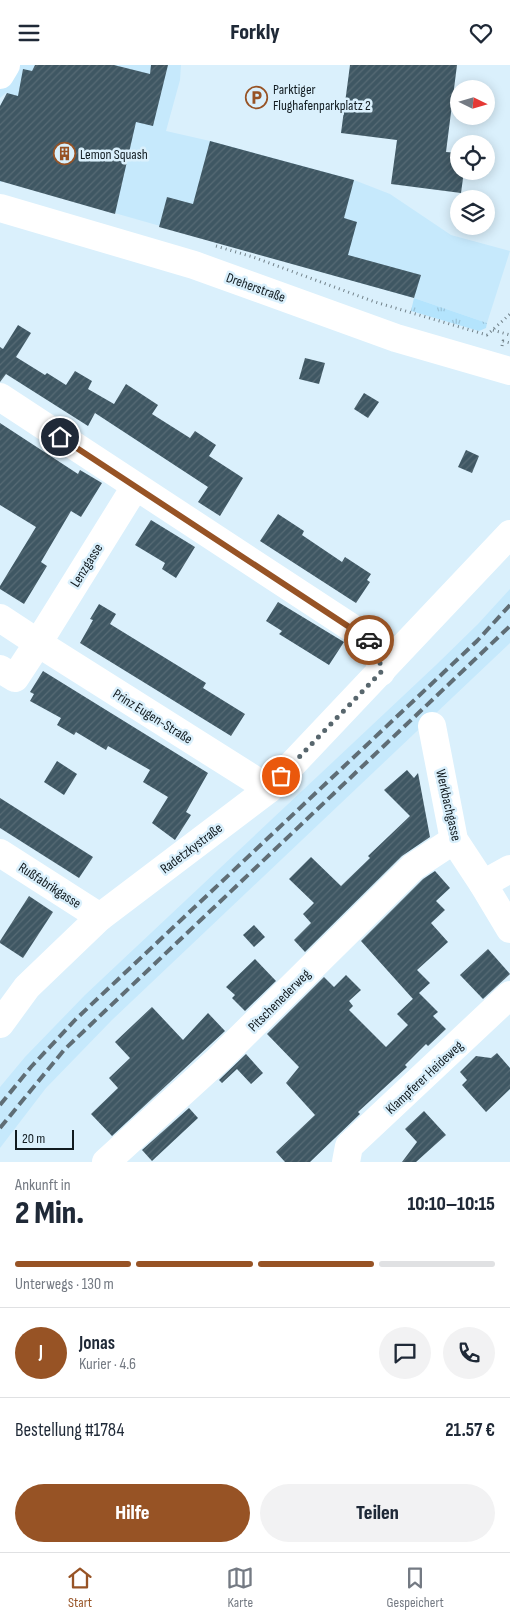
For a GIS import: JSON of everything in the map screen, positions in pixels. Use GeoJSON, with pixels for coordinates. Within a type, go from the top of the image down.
{"type":"FeatureCollection","features":[{"type":"Feature","properties":{"kind":"street"},"geometry":{"type":"LineString","coordinates":[[0,75],[6,65]]}},
{"type":"Feature","properties":{"kind":"street","name":"Dreherstraße"},"geometry":{"type":"LineString","coordinates":[[0,208],[169,257],[396,338],[510,371]]}},
{"type":"Feature","properties":{"kind":"street"},"geometry":{"type":"LineString","coordinates":[[0,397],[134,487],[378,645],[381,672]]}},
{"type":"Feature","properties":{"kind":"street","name":"Lenzgasse"},"geometry":{"type":"LineString","coordinates":[[0,669],[15,678],[134,487]]}},
{"type":"Feature","properties":{"kind":"street","name":"Radetzkystraße"},"geometry":{"type":"LineString","coordinates":[[0,1024],[27,987],[100,917],[269,789],[510,534]]}},
{"type":"Feature","properties":{"kind":"street","name":"Prinz Eugen-Straße"},"geometry":{"type":"LineString","coordinates":[[0,618],[269,789]]}},
{"type":"Feature","properties":{"kind":"street","name":"Werkbachgasse"},"geometry":{"type":"LineString","coordinates":[[432,727],[454,840],[510,929]]}},
{"type":"Feature","properties":{"kind":"street","name":"Pitschenederweg"},"geometry":{"type":"LineString","coordinates":[[106,1162],[219,1059],[413,867],[454,840]]}},
{"type":"Feature","properties":{"kind":"street","name":"Rußfabrikgasse"},"geometry":{"type":"LineString","coordinates":[[0,853],[100,917]]}},
{"type":"Feature","properties":{"kind":"street"},"geometry":{"type":"LineString","coordinates":[[483,884],[510,869]]}},
{"type":"Feature","properties":{"kind":"street","name":"Klampferer Heideweg"},"geometry":{"type":"LineString","coordinates":[[346,1162],[349,1146],[510,995]]}},
{"type":"Feature","properties":{"kind":"path"},"geometry":{"type":"LineString","coordinates":[[215,246],[253,257],[375,302],[487,335],[510,314]]}},
{"type":"Feature","properties":{"kind":"path"},"geometry":{"type":"LineString","coordinates":[[492,330],[510,335]]}},
{"type":"Feature","properties":{"kind":"shaded area"},"geometry":{"type":"Polygon","coordinates":[[[0,65],[181,65],[180,80],[166,131],[354,180],[390,194],[450,235],[510,251],[487,323],[414,298],[2,181],[0,183],[0,106],[7,92],[0,98],[0,65]]]}},
{"type":"Feature","properties":{"kind":"shaded area"},"geometry":{"type":"Polygon","coordinates":[[[510,589],[510,643],[112,1020],[46,1088],[0,1148],[0,1087],[25,1057],[85,995],[436,665],[510,589]]]}},
{"type":"Feature","properties":{"kind":"green space"},"geometry":{"type":"Polygon","coordinates":[[[414,298],[487,323],[486,328],[479,331],[411,311],[414,298]]]}},
{"type":"Feature","properties":{"kind":"building","name":"Lemon Squash"},"geometry":{"type":"Polygon","coordinates":[[[35,65],[114,65],[150,74],[151,65],[168,65],[153,126],[136,122],[115,214],[0,181],[0,106],[7,93],[18,96],[23,69],[32,71],[35,65]]]}},
{"type":"Feature","properties":{"kind":"building"},"geometry":{"type":"Polygon","coordinates":[[[350,65],[457,65],[455,80],[450,80],[450,120],[446,152],[450,152],[450,180],[463,180],[461,190],[450,190],[450,192],[391,184],[397,140],[341,133],[350,65]]]}},
{"type":"Feature","properties":{"kind":"building"},"geometry":{"type":"Polygon","coordinates":[[[210,141],[354,180],[344,218],[357,222],[348,255],[421,275],[414,298],[159,227],[167,197],[193,204],[210,141]]]}},
{"type":"Feature","properties":{"kind":"building"},"geometry":{"type":"Polygon","coordinates":[[[18,325],[31,333],[16,357],[45,375],[47,373],[66,385],[75,371],[92,381],[88,389],[114,404],[126,384],[158,405],[152,414],[190,438],[195,431],[216,445],[209,456],[243,478],[220,516],[198,502],[208,487],[95,413],[88,426],[6,374],[0,382],[0,347],[3,349],[18,325]]]}},
{"type":"Feature","properties":{"kind":"building"},"geometry":{"type":"Polygon","coordinates":[[[305,358],[325,363],[319,384],[299,379],[305,358]]]}},
{"type":"Feature","properties":{"kind":"building"},"geometry":{"type":"Polygon","coordinates":[[[364,393],[379,402],[368,418],[354,409],[364,393]]]}},
{"type":"Feature","properties":{"kind":"building"},"geometry":{"type":"Polygon","coordinates":[[[0,423],[78,474],[80,470],[102,483],[81,517],[71,511],[41,562],[47,566],[24,604],[0,589],[0,586],[36,527],[0,505],[0,423]]]}},
{"type":"Feature","properties":{"kind":"building"},"geometry":{"type":"Polygon","coordinates":[[[466,450],[479,456],[472,473],[458,467],[466,450]]]}},
{"type":"Feature","properties":{"kind":"building"},"geometry":{"type":"Polygon","coordinates":[[[278,514],[304,531],[302,535],[342,562],[345,557],[371,574],[367,580],[370,582],[356,603],[260,541],[278,514]]]}},
{"type":"Feature","properties":{"kind":"building"},"geometry":{"type":"Polygon","coordinates":[[[151,520],[195,547],[176,578],[162,569],[165,563],[135,545],[151,520]]]}},
{"type":"Feature","properties":{"kind":"building"},"geometry":{"type":"Polygon","coordinates":[[[278,602],[344,642],[329,665],[279,634],[282,631],[266,621],[278,602]]]}},
{"type":"Feature","properties":{"kind":"building"},"geometry":{"type":"Polygon","coordinates":[[[99,604],[116,614],[110,624],[206,683],[203,688],[245,714],[231,736],[80,643],[93,620],[90,619],[99,604]]]}},
{"type":"Feature","properties":{"kind":"building"},"geometry":{"type":"Polygon","coordinates":[[[43,671],[208,773],[186,812],[191,815],[175,840],[152,823],[168,797],[143,782],[150,770],[108,746],[106,750],[76,732],[74,735],[57,725],[61,718],[30,701],[34,694],[30,692],[43,671]]]}},
{"type":"Feature","properties":{"kind":"building"},"geometry":{"type":"Polygon","coordinates":[[[57,761],[77,774],[64,795],[44,782],[57,761]]]}},
{"type":"Feature","properties":{"kind":"building"},"geometry":{"type":"Polygon","coordinates":[[[407,770],[414,778],[418,773],[430,837],[402,856],[305,952],[294,940],[311,923],[303,914],[314,903],[289,879],[311,857],[341,886],[370,858],[368,856],[410,816],[384,790],[407,770]]]}},
{"type":"Feature","properties":{"kind":"building"},"geometry":{"type":"Polygon","coordinates":[[[0,798],[93,857],[79,878],[0,828],[0,798]]]}},
{"type":"Feature","properties":{"kind":"building"},"geometry":{"type":"Polygon","coordinates":[[[435,871],[450,888],[436,901],[445,910],[431,923],[448,942],[417,970],[430,983],[419,993],[438,1012],[433,1016],[446,1029],[428,1046],[426,1044],[405,1065],[407,1067],[358,1112],[360,1114],[310,1162],[285,1162],[276,1152],[315,1115],[286,1083],[299,1067],[267,1034],[324,977],[334,987],[346,975],[361,990],[349,1001],[353,1006],[349,1010],[386,1047],[408,1025],[397,1014],[413,999],[361,941],[423,879],[435,871]]]}},
{"type":"Feature","properties":{"kind":"building"},"geometry":{"type":"Polygon","coordinates":[[[29,896],[53,912],[23,958],[0,943],[0,941],[29,896]]]}},
{"type":"Feature","properties":{"kind":"building"},"geometry":{"type":"Polygon","coordinates":[[[254,925],[265,937],[254,947],[243,935],[254,925]]]}},
{"type":"Feature","properties":{"kind":"building"},"geometry":{"type":"Polygon","coordinates":[[[488,949],[510,974],[483,999],[460,975],[488,949]]]}},
{"type":"Feature","properties":{"kind":"building"},"geometry":{"type":"Polygon","coordinates":[[[255,959],[276,981],[245,1011],[232,998],[235,995],[226,987],[255,959]]]}},
{"type":"Feature","properties":{"kind":"building"},"geometry":{"type":"Polygon","coordinates":[[[152,1007],[183,1040],[208,1013],[225,1031],[112,1136],[91,1114],[118,1088],[109,1078],[130,1058],[115,1042],[152,1007]]]}},
{"type":"Feature","properties":{"kind":"building"},"geometry":{"type":"Polygon","coordinates":[[[497,1053],[510,1068],[510,1089],[486,1112],[462,1085],[467,1080],[460,1072],[476,1056],[491,1058],[497,1053]]]}},
{"type":"Feature","properties":{"kind":"building"},"geometry":{"type":"Polygon","coordinates":[[[246,1054],[263,1073],[251,1084],[237,1069],[222,1083],[219,1080],[246,1054]]]}},
{"type":"Feature","properties":{"kind":"building"},"geometry":{"type":"Polygon","coordinates":[[[189,1108],[198,1118],[152,1161],[142,1150],[189,1108]]]}},
{"type":"Feature","properties":{"kind":"building"},"geometry":{"type":"Polygon","coordinates":[[[424,1111],[446,1135],[416,1162],[402,1162],[417,1142],[405,1129],[424,1111]]]}},
{"type":"Feature","properties":{"kind":"railway"},"geometry":{"type":"LineString","coordinates":[[0,1105],[31,1067],[76,1019],[477,641],[510,605]]}},
{"type":"Feature","properties":{"kind":"railway"},"geometry":{"type":"LineString","coordinates":[[0,1128],[64,1050],[510,626]]}},
{"type":"Feature","properties":{"kind":"way so far"},"geometry":{"type":"LineString","coordinates":[[281,776],[381,672],[378,645],[369,640]]}},
{"type":"Feature","properties":{"kind":"place","name":"Parktiger Flughafenparkplatz 2"},"geometry":{"type":"Point","coordinates":[257,97]}},
{"type":"Feature","properties":{"kind":"place","name":"Lemon Squash"},"geometry":{"type":"Point","coordinates":[64,154]}},
{"type":"Feature","properties":{"kind":"route"},"geometry":{"type":"LineString","coordinates":[[60,437],[369,640]]}}]}
